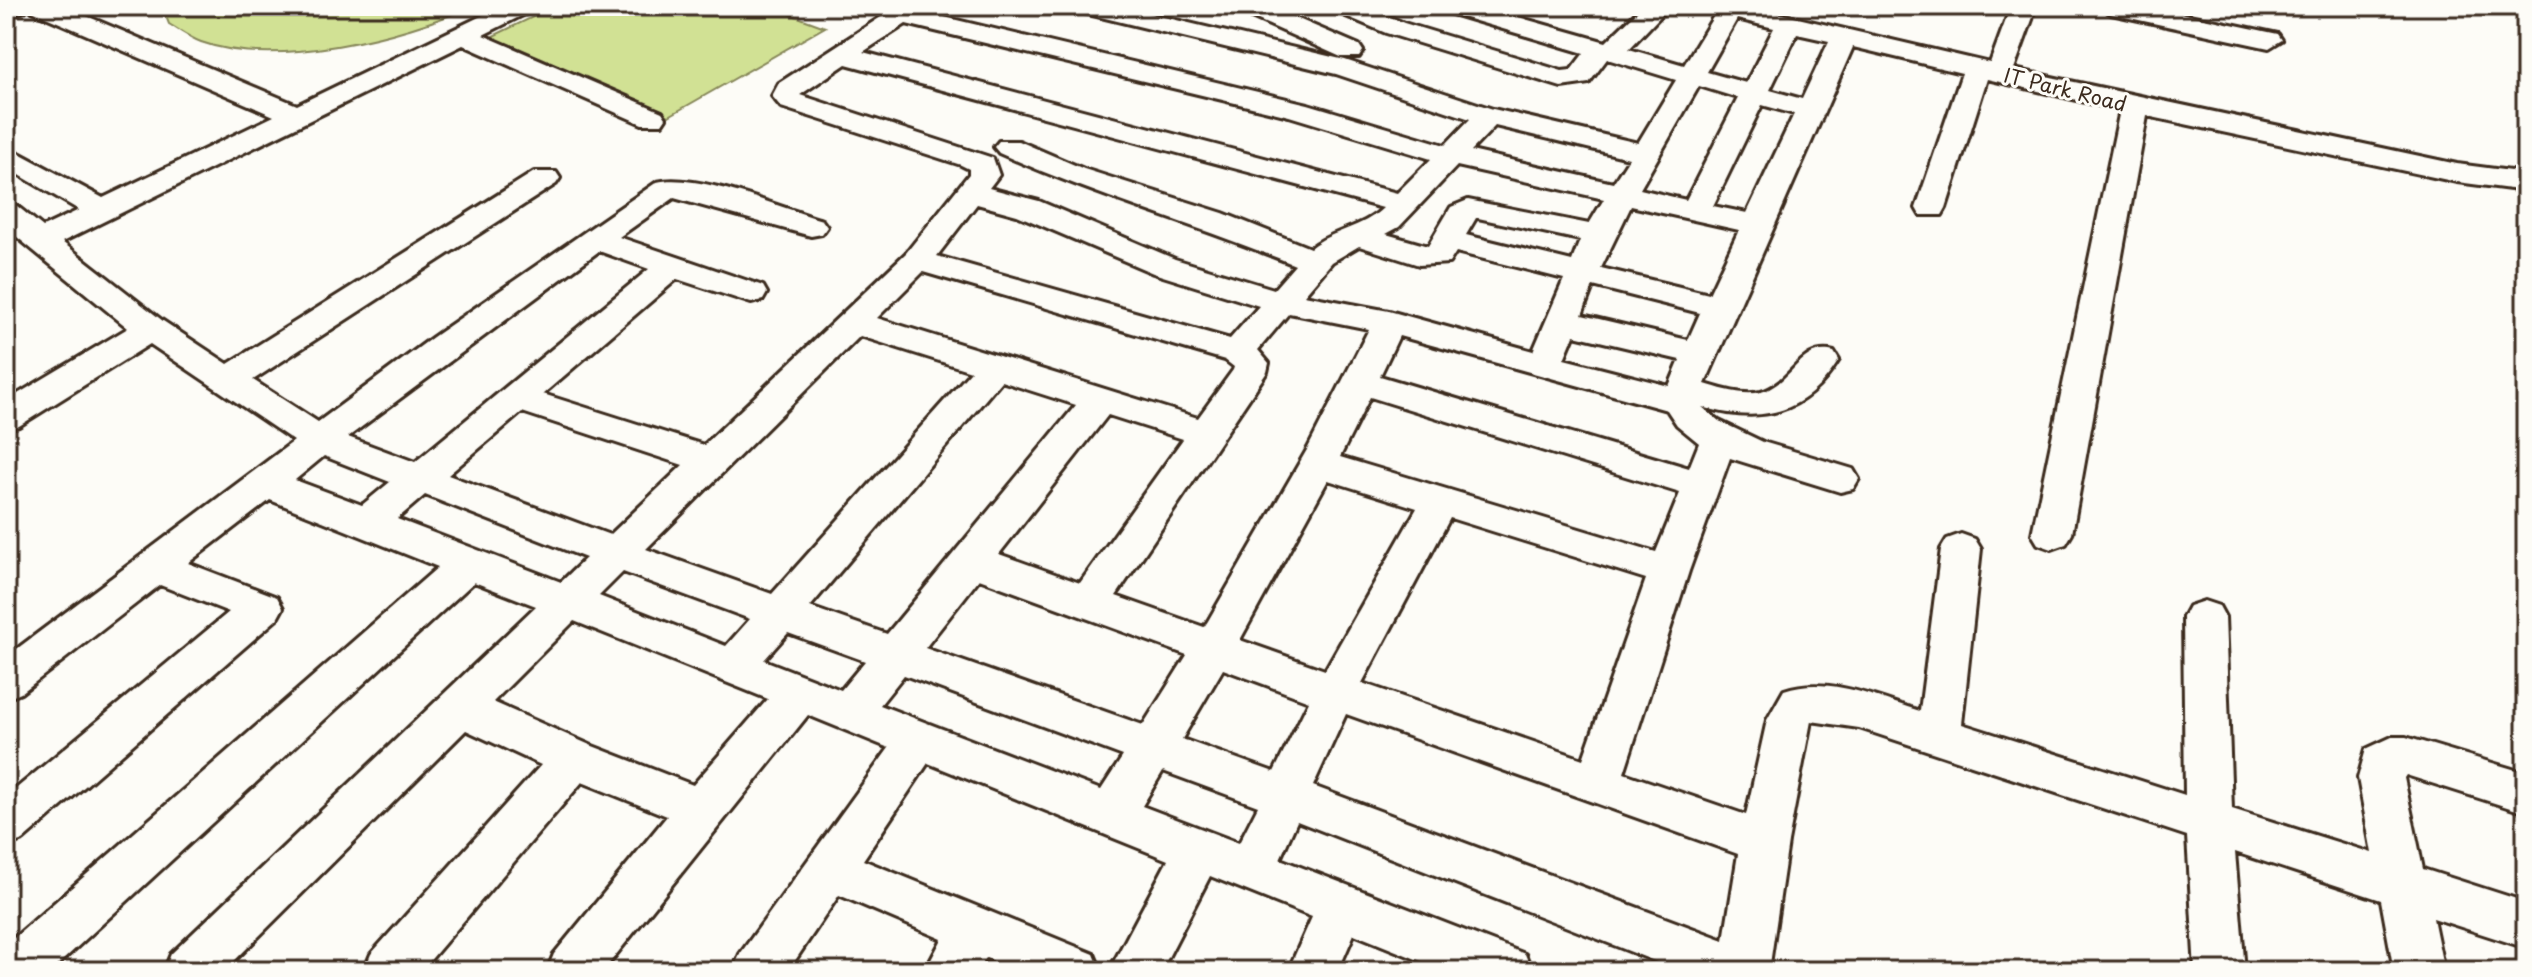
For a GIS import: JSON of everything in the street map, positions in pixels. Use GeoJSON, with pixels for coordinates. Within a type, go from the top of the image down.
{"type":"FeatureCollection","features":[{"type":"Feature","properties":{"kind":"street"},"geometry":{"type":"LineString","coordinates":[[6,10],[16,6]]}},
{"type":"Feature","properties":{"kind":"street"},"geometry":{"type":"LineString","coordinates":[[41,6],[294,114]]}},
{"type":"Feature","properties":{"kind":"street"},"geometry":{"type":"LineString","coordinates":[[41,240],[294,114],[522,6]]}},
{"type":"Feature","properties":{"kind":"street"},"geometry":{"type":"LineString","coordinates":[[1085,6],[1353,61]]}},
{"type":"Feature","properties":{"kind":"street"},"geometry":{"type":"LineString","coordinates":[[189,971],[917,260],[987,168],[1081,96],[1117,65],[1156,23],[1181,6]]}},
{"type":"Feature","properties":{"kind":"street"},"geometry":{"type":"LineString","coordinates":[[1247,6],[1353,61],[1484,115],[1645,153]]}},
{"type":"Feature","properties":{"kind":"street"},"geometry":{"type":"LineString","coordinates":[[1343,6],[1395,28],[1561,79],[1579,77],[1657,6]]}},
{"type":"Feature","properties":{"kind":"street"},"geometry":{"type":"LineString","coordinates":[[1298,110],[1422,6]]}},
{"type":"Feature","properties":{"kind":"street"},"geometry":{"type":"LineString","coordinates":[[1451,6],[1810,110]]}},
{"type":"Feature","properties":{"kind":"street"},"geometry":{"type":"LineString","coordinates":[[1931,208],[1988,71],[2024,6]]}},
{"type":"Feature","properties":{"kind":"street"},"geometry":{"type":"LineString","coordinates":[[2111,6],[2269,40]]}},
{"type":"Feature","properties":{"kind":"street"},"geometry":{"type":"LineString","coordinates":[[1315,262],[1212,220],[1073,175],[987,168],[791,101],[786,96],[789,89],[909,10],[1298,110],[1452,156],[1757,225]]}},
{"type":"Feature","properties":{"kind":"street"},"geometry":{"type":"LineString","coordinates":[[1544,367],[1598,235],[1691,74],[1739,10]]}},
{"type":"Feature","properties":{"kind":"street","name":"IT Park Road"},"geometry":{"type":"LineString","coordinates":[[1739,10],[1844,38],[2135,105],[2052,534]]}},
{"type":"Feature","properties":{"kind":"street"},"geometry":{"type":"LineString","coordinates":[[1695,211],[1789,24]]}},
{"type":"Feature","properties":{"kind":"street"},"geometry":{"type":"LineString","coordinates":[[462,35],[652,118]]}},
{"type":"Feature","properties":{"kind":"street"},"geometry":{"type":"LineString","coordinates":[[1840,479],[1719,439],[1694,424],[1682,395],[1719,307],[1844,38]]}},
{"type":"Feature","properties":{"kind":"street"},"geometry":{"type":"LineString","coordinates":[[844,55],[1081,96],[1401,203]]}},
{"type":"Feature","properties":{"kind":"street"},"geometry":{"type":"LineString","coordinates":[[2135,105],[2457,173],[2526,182]]}},
{"type":"Feature","properties":{"kind":"street"},"geometry":{"type":"LineString","coordinates":[[1237,352],[1335,241],[1377,228],[1452,156],[1485,120],[1484,115]]}},
{"type":"Feature","properties":{"kind":"street"},"geometry":{"type":"LineString","coordinates":[[6,155],[100,209]]}},
{"type":"Feature","properties":{"kind":"street"},"geometry":{"type":"LineString","coordinates":[[987,168],[1028,208],[1164,266],[1283,302],[1389,322],[1544,367],[1746,406],[1773,403],[1789,396],[1822,360]]}},
{"type":"Feature","properties":{"kind":"street"},"geometry":{"type":"LineString","coordinates":[[228,380],[545,178]]}},
{"type":"Feature","properties":{"kind":"street"},"geometry":{"type":"LineString","coordinates":[[6,681],[445,345],[668,188],[691,190],[811,227]]}},
{"type":"Feature","properties":{"kind":"street"},"geometry":{"type":"LineString","coordinates":[[1358,235],[1429,257],[1438,256],[1468,209],[1598,235]]}},
{"type":"Feature","properties":{"kind":"street"},"geometry":{"type":"LineString","coordinates":[[6,213],[151,329],[319,440],[779,614],[1286,796],[1743,971],[1764,842],[1789,720],[1799,703],[1824,703],[1859,710],[2526,925]]}},
{"type":"Feature","properties":{"kind":"street"},"geometry":{"type":"LineString","coordinates":[[597,240],[670,268],[751,293]]}},
{"type":"Feature","properties":{"kind":"street"},"geometry":{"type":"LineString","coordinates":[[1448,240],[1719,307]]}},
{"type":"Feature","properties":{"kind":"street"},"geometry":{"type":"LineString","coordinates":[[917,260],[1237,352],[1252,363],[1250,372],[1089,602]]}},
{"type":"Feature","properties":{"kind":"street"},"geometry":{"type":"LineString","coordinates":[[369,521],[670,268]]}},
{"type":"Feature","properties":{"kind":"street"},"geometry":{"type":"LineString","coordinates":[[1561,321],[1700,354]]}},
{"type":"Feature","properties":{"kind":"street"},"geometry":{"type":"LineString","coordinates":[[853,322],[1207,434]]}},
{"type":"Feature","properties":{"kind":"street"},"geometry":{"type":"LineString","coordinates":[[1112,813],[1215,648],[1319,464],[1389,322]]}},
{"type":"Feature","properties":{"kind":"street"},"geometry":{"type":"LineString","coordinates":[[6,417],[151,329]]}},
{"type":"Feature","properties":{"kind":"street"},"geometry":{"type":"LineString","coordinates":[[733,667],[995,366]]}},
{"type":"Feature","properties":{"kind":"street"},"geometry":{"type":"LineString","coordinates":[[1361,382],[1703,486]]}},
{"type":"Feature","properties":{"kind":"street"},"geometry":{"type":"LineString","coordinates":[[515,397],[711,461]]}},
{"type":"Feature","properties":{"kind":"street"},"geometry":{"type":"LineString","coordinates":[[850,711],[1101,399]]}},
{"type":"Feature","properties":{"kind":"street"},"geometry":{"type":"LineString","coordinates":[[1597,785],[1669,571],[1719,439]]}},
{"type":"Feature","properties":{"kind":"street"},"geometry":{"type":"LineString","coordinates":[[1319,464],[1669,571]]}},
{"type":"Feature","properties":{"kind":"street"},"geometry":{"type":"LineString","coordinates":[[266,483],[1112,813],[1507,971]]}},
{"type":"Feature","properties":{"kind":"street"},"geometry":{"type":"LineString","coordinates":[[1251,869],[1335,692],[1440,502]]}},
{"type":"Feature","properties":{"kind":"street"},"geometry":{"type":"LineString","coordinates":[[1939,736],[1961,549]]}},
{"type":"Feature","properties":{"kind":"street"},"geometry":{"type":"LineString","coordinates":[[972,560],[1335,692],[1764,842]]}},
{"type":"Feature","properties":{"kind":"street"},"geometry":{"type":"LineString","coordinates":[[14,971],[470,562]]}},
{"type":"Feature","properties":{"kind":"street"},"geometry":{"type":"LineString","coordinates":[[6,825],[262,608],[155,567]]}},
{"type":"Feature","properties":{"kind":"street"},"geometry":{"type":"LineString","coordinates":[[2204,617],[2209,821],[2220,971]]}},
{"type":"Feature","properties":{"kind":"street"},"geometry":{"type":"LineString","coordinates":[[572,971],[701,809],[800,693]]}},
{"type":"Feature","properties":{"kind":"street"},"geometry":{"type":"LineString","coordinates":[[458,706],[574,759],[701,809]]}},
{"type":"Feature","properties":{"kind":"street"},"geometry":{"type":"LineString","coordinates":[[758,971],[921,738]]}},
{"type":"Feature","properties":{"kind":"street"},"geometry":{"type":"LineString","coordinates":[[2419,971],[2381,778],[2382,763],[2392,756],[2406,756],[2526,793]]}},
{"type":"Feature","properties":{"kind":"street"},"geometry":{"type":"LineString","coordinates":[[389,971],[574,759]]}},
{"type":"Feature","properties":{"kind":"street"},"geometry":{"type":"LineString","coordinates":[[1134,971],[1200,848]]}},
{"type":"Feature","properties":{"kind":"street"},"geometry":{"type":"LineString","coordinates":[[830,869],[1076,971]]}},
{"type":"Feature","properties":{"kind":"street"},"geometry":{"type":"LineString","coordinates":[[1313,971],[1342,906]]}},
{"type":"Feature","properties":{"kind":"street"},"geometry":{"type":"LineString","coordinates":[[950,971],[976,929]]}},
{"type":"Feature","properties":{"kind":"green space"},"geometry":{"type":"Polygon","coordinates":[[[162,6],[472,6],[444,18],[375,38],[301,51],[265,52],[231,49],[197,40],[169,24],[162,6]]]}},
{"type":"Feature","properties":{"kind":"green space"},"geometry":{"type":"Polygon","coordinates":[[[556,6],[768,6],[825,27],[669,116],[489,38],[556,6]]]}}]}
